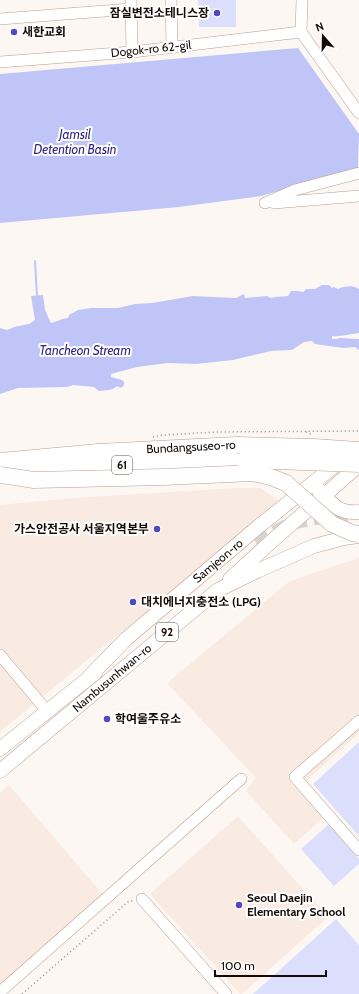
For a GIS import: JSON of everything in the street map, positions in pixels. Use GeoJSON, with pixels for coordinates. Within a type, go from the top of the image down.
{"type":"FeatureCollection","features":[{"type":"Feature","properties":{"kind":"highway","name":"Bundangsuseo-ro"},"geometry":{"type":"LineString","coordinates":[[0,461],[98,452],[237,445],[314,447],[357,458]]}},
{"type":"Feature","properties":{"kind":"highway","name":"Bundangsuseo-ro"},"geometry":{"type":"LineString","coordinates":[[0,475],[148,463],[357,458]]}},
{"type":"Feature","properties":{"kind":"highway"},"geometry":{"type":"LineString","coordinates":[[0,475],[34,480],[253,473],[271,477],[286,483],[332,524],[359,535]]}},
{"type":"Feature","properties":{"kind":"main road","name":"Samjeon-ro"},"geometry":{"type":"LineString","coordinates":[[88,678],[126,639],[259,526],[308,488],[357,458]]}},
{"type":"Feature","properties":{"kind":"main road","name":"Samjeon-ro"},"geometry":{"type":"LineString","coordinates":[[218,590],[319,500],[357,458]]}},
{"type":"Feature","properties":{"kind":"main road"},"geometry":{"type":"LineString","coordinates":[[308,488],[334,520],[359,526]]}},
{"type":"Feature","properties":{"kind":"main road"},"geometry":{"type":"LineString","coordinates":[[319,500],[347,512],[359,512]]}},
{"type":"Feature","properties":{"kind":"main road","name":"Nambusunhwan-ro"},"geometry":{"type":"LineString","coordinates":[[0,770],[218,590],[314,546],[359,535]]}},
{"type":"Feature","properties":{"kind":"main road","name":"Nambusunhwan-ro"},"geometry":{"type":"LineString","coordinates":[[0,749],[88,678],[130,648],[255,541]]}},
{"type":"Feature","properties":{"kind":"street"},"geometry":{"type":"LineString","coordinates":[[171,0],[172,47]]}},
{"type":"Feature","properties":{"kind":"street"},"geometry":{"type":"LineString","coordinates":[[302,0],[301,32],[359,113]]}},
{"type":"Feature","properties":{"kind":"street"},"geometry":{"type":"LineString","coordinates":[[0,19],[131,5],[132,52]]}},
{"type":"Feature","properties":{"kind":"street","name":"Dogok-ro 62-gil"},"geometry":{"type":"LineString","coordinates":[[0,62],[132,52],[301,32]]}},
{"type":"Feature","properties":{"kind":"street"},"geometry":{"type":"LineString","coordinates":[[357,172],[295,190],[265,204],[359,196]]}},
{"type":"Feature","properties":{"kind":"street"},"geometry":{"type":"LineString","coordinates":[[0,655],[47,711]]}},
{"type":"Feature","properties":{"kind":"street"},"geometry":{"type":"LineString","coordinates":[[359,721],[295,777],[359,850]]}},
{"type":"Feature","properties":{"kind":"street"},"geometry":{"type":"LineString","coordinates":[[0,992],[241,779]]}},
{"type":"Feature","properties":{"kind":"street"},"geometry":{"type":"LineString","coordinates":[[142,899],[226,994]]}},
{"type":"Feature","properties":{"kind":"path"},"geometry":{"type":"LineString","coordinates":[[22,994],[129,901]]}},
{"type":"Feature","properties":{"kind":"shaded area","name":"잠실변전소테니스장"},"geometry":{"type":"Polygon","coordinates":[[[198,0],[236,0],[236,27],[199,27],[198,0]]]}},
{"type":"Feature","properties":{"kind":"shaded area"},"geometry":{"type":"Polygon","coordinates":[[[238,488],[261,488],[280,502],[0,732],[0,505],[73,498],[238,488]]]}},
{"type":"Feature","properties":{"kind":"shaded area"},"geometry":{"type":"Polygon","coordinates":[[[359,558],[359,733],[305,782],[331,811],[294,844],[246,791],[256,778],[167,683],[290,581],[359,558]]]}},
{"type":"Feature","properties":{"kind":"shaded area"},"geometry":{"type":"Polygon","coordinates":[[[359,742],[359,836],[313,784],[359,742]]]}},
{"type":"Feature","properties":{"kind":"shaded area"},"geometry":{"type":"Polygon","coordinates":[[[9,785],[105,897],[0,994],[0,793],[9,785]]]}},
{"type":"Feature","properties":{"kind":"shaded area","name":"Seoul Daejin Elementary School"},"geometry":{"type":"Polygon","coordinates":[[[238,816],[328,917],[242,994],[240,994],[150,894],[238,816]]]}},
{"type":"Feature","properties":{"kind":"shaded area"},"geometry":{"type":"Polygon","coordinates":[[[329,824],[359,859],[359,864],[334,886],[301,849],[329,824]]]}},
{"type":"Feature","properties":{"kind":"shaded area"},"geometry":{"type":"Polygon","coordinates":[[[336,919],[359,945],[359,994],[253,994],[336,919]]]}},
{"type":"Feature","properties":{"kind":"water","name":"Jamsil Detention Basin"},"geometry":{"type":"Polygon","coordinates":[[[298,48],[359,134],[358,168],[261,196],[179,207],[0,223],[0,74],[298,48]]]}},
{"type":"Feature","properties":{"kind":"water","name":"Tancheon Stream"},"geometry":{"type":"Polygon","coordinates":[[[322,285],[328,285],[331,286],[331,288],[334,287],[338,289],[348,286],[359,289],[359,333],[332,336],[332,339],[359,339],[359,350],[355,347],[343,348],[315,344],[312,341],[304,342],[292,350],[271,351],[233,360],[196,364],[168,363],[137,367],[111,374],[111,377],[122,380],[124,385],[121,388],[117,386],[111,390],[99,391],[94,387],[73,385],[67,387],[18,388],[0,394],[0,328],[7,330],[29,324],[35,320],[31,296],[43,295],[45,310],[51,323],[68,318],[69,315],[78,310],[91,308],[118,308],[135,304],[152,303],[193,296],[236,298],[244,294],[245,298],[267,296],[271,298],[288,296],[291,291],[303,292],[306,289],[315,289],[322,285]]]}},
{"type":"Feature","properties":{"kind":"waterway"},"geometry":{"type":"LineString","coordinates":[[35,261],[37,297]]}},
{"type":"Feature","properties":{"kind":"tunnel"},"geometry":{"type":"LineString","coordinates":[[255,541],[295,522],[340,514],[355,514]]}},
{"type":"Feature","properties":{"kind":"place","name":"잠실변전소테니스장"},"geometry":{"type":"Point","coordinates":[217,13]}},
{"type":"Feature","properties":{"kind":"place","name":"새한교회"},"geometry":{"type":"Point","coordinates":[14,32]}},
{"type":"Feature","properties":{"kind":"place","name":"가스안전공사 서울지역본부"},"geometry":{"type":"Point","coordinates":[157,529]}},
{"type":"Feature","properties":{"kind":"place","name":"대치에너지충전소 (LPG)"},"geometry":{"type":"Point","coordinates":[133,602]}},
{"type":"Feature","properties":{"kind":"place","name":"학여울주유소"},"geometry":{"type":"Point","coordinates":[107,719]}},
{"type":"Feature","properties":{"kind":"place","name":"Seoul Daejin Elementary School"},"geometry":{"type":"Point","coordinates":[239,905]}}]}
